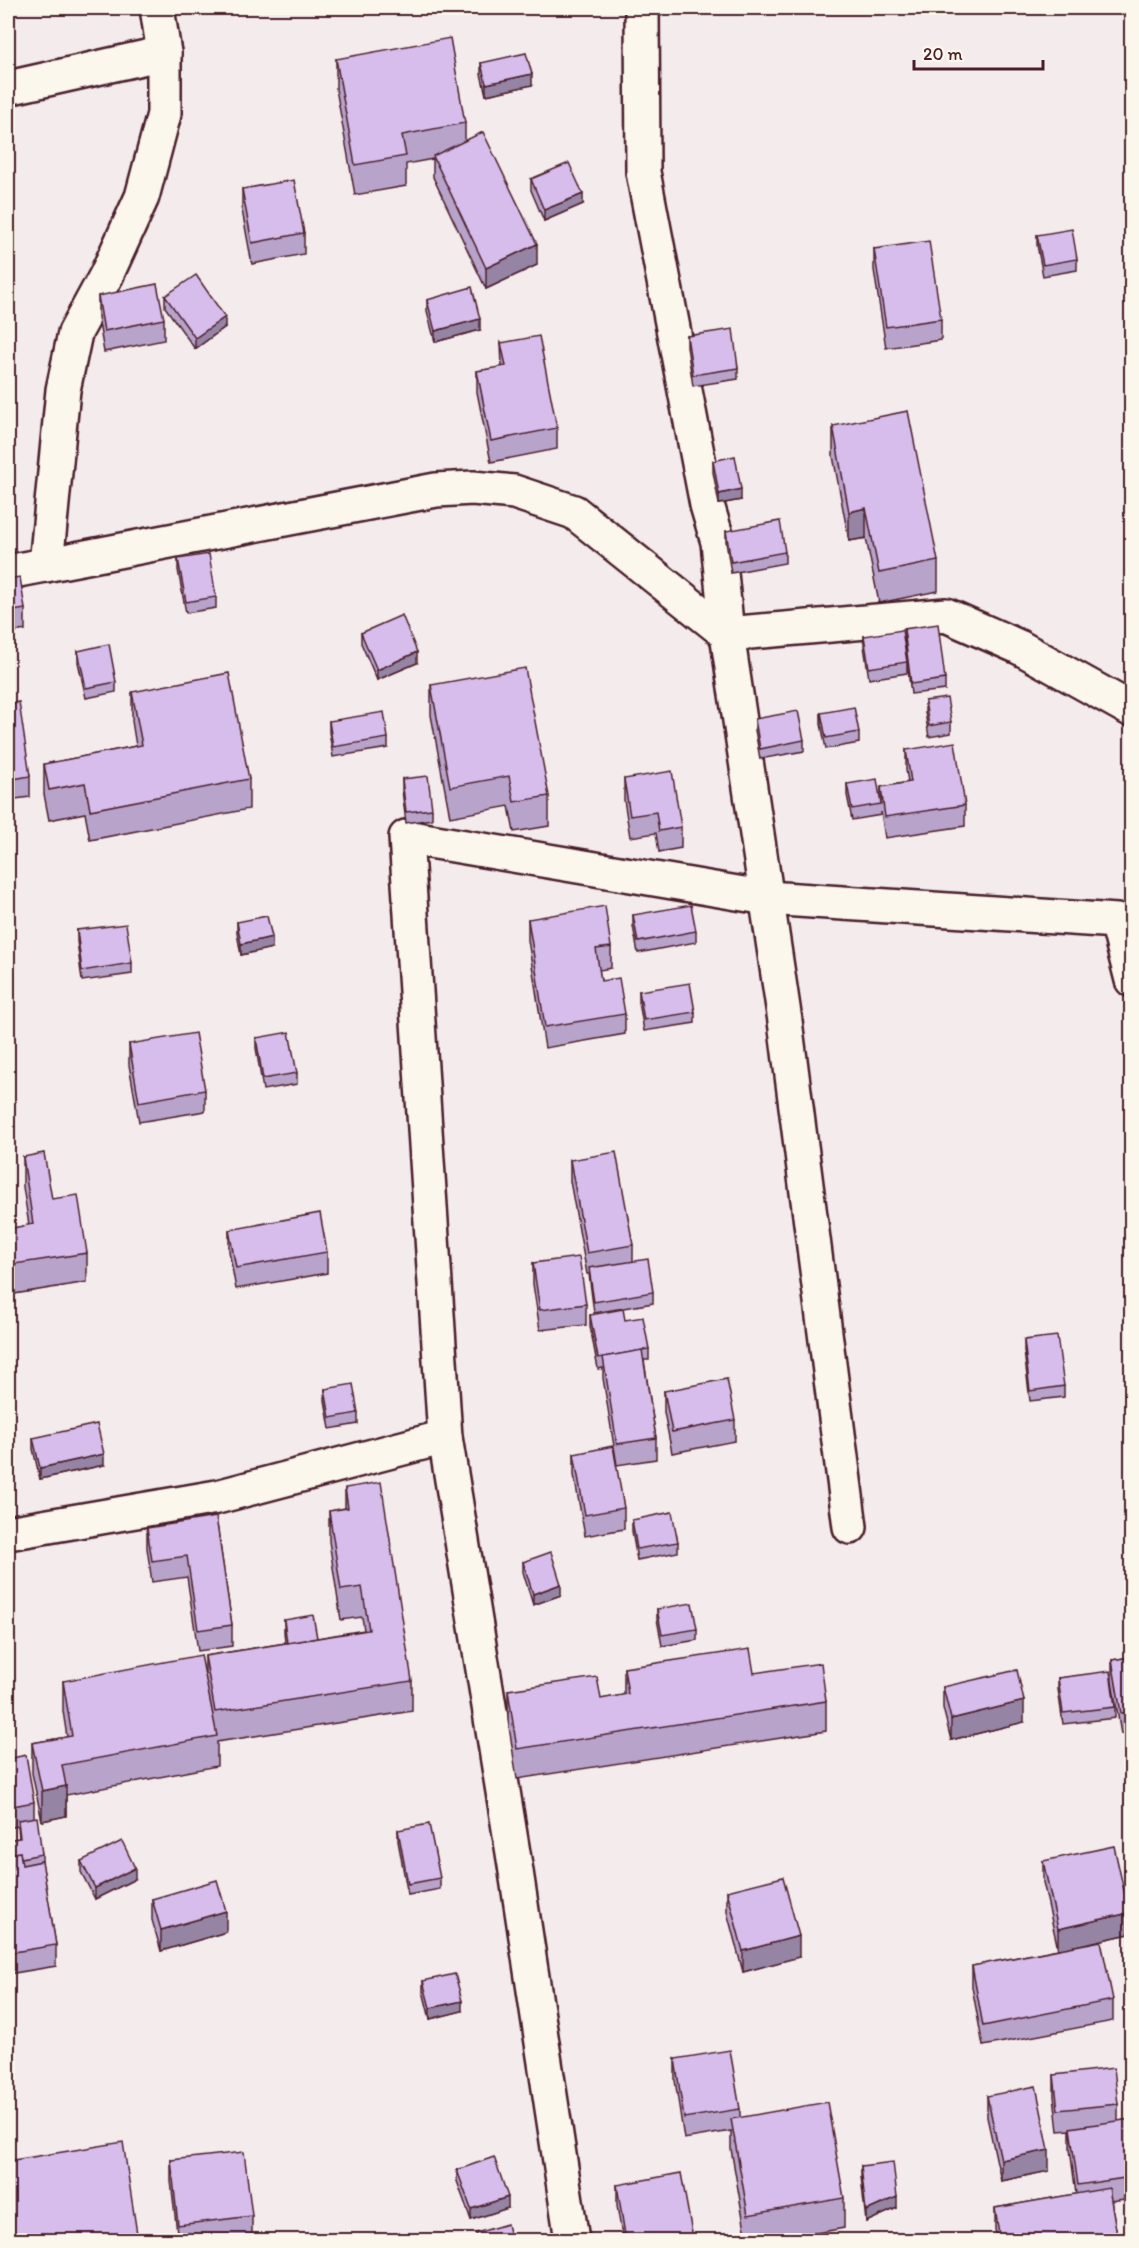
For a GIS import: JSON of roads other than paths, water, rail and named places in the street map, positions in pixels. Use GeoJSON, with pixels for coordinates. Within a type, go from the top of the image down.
{"type":"FeatureCollection","features":[{"type":"Feature","properties":{"kind":"street"},"geometry":{"type":"LineString","coordinates":[[46,565],[63,390],[75,333],[106,276],[142,198],[164,114],[164,53],[157,8]]}},
{"type":"Feature","properties":{"kind":"street"},"geometry":{"type":"LineString","coordinates":[[642,8],[643,172],[707,505],[718,542],[727,634],[767,898],[850,1527]]}},
{"type":"Feature","properties":{"kind":"street"},"geometry":{"type":"LineString","coordinates":[[8,88],[164,53]]}},
{"type":"Feature","properties":{"kind":"street"},"geometry":{"type":"LineString","coordinates":[[8,572],[436,490],[474,488],[514,492],[574,512],[727,634],[946,615],[1019,647],[1131,710]]}},
{"type":"Feature","properties":{"kind":"street"},"geometry":{"type":"LineString","coordinates":[[572,2241],[515,1865],[445,1437],[406,837],[767,898],[1117,921],[1131,980]]}},
{"type":"Feature","properties":{"kind":"street"},"geometry":{"type":"LineString","coordinates":[[8,1533],[217,1497],[445,1437]]}}]}
